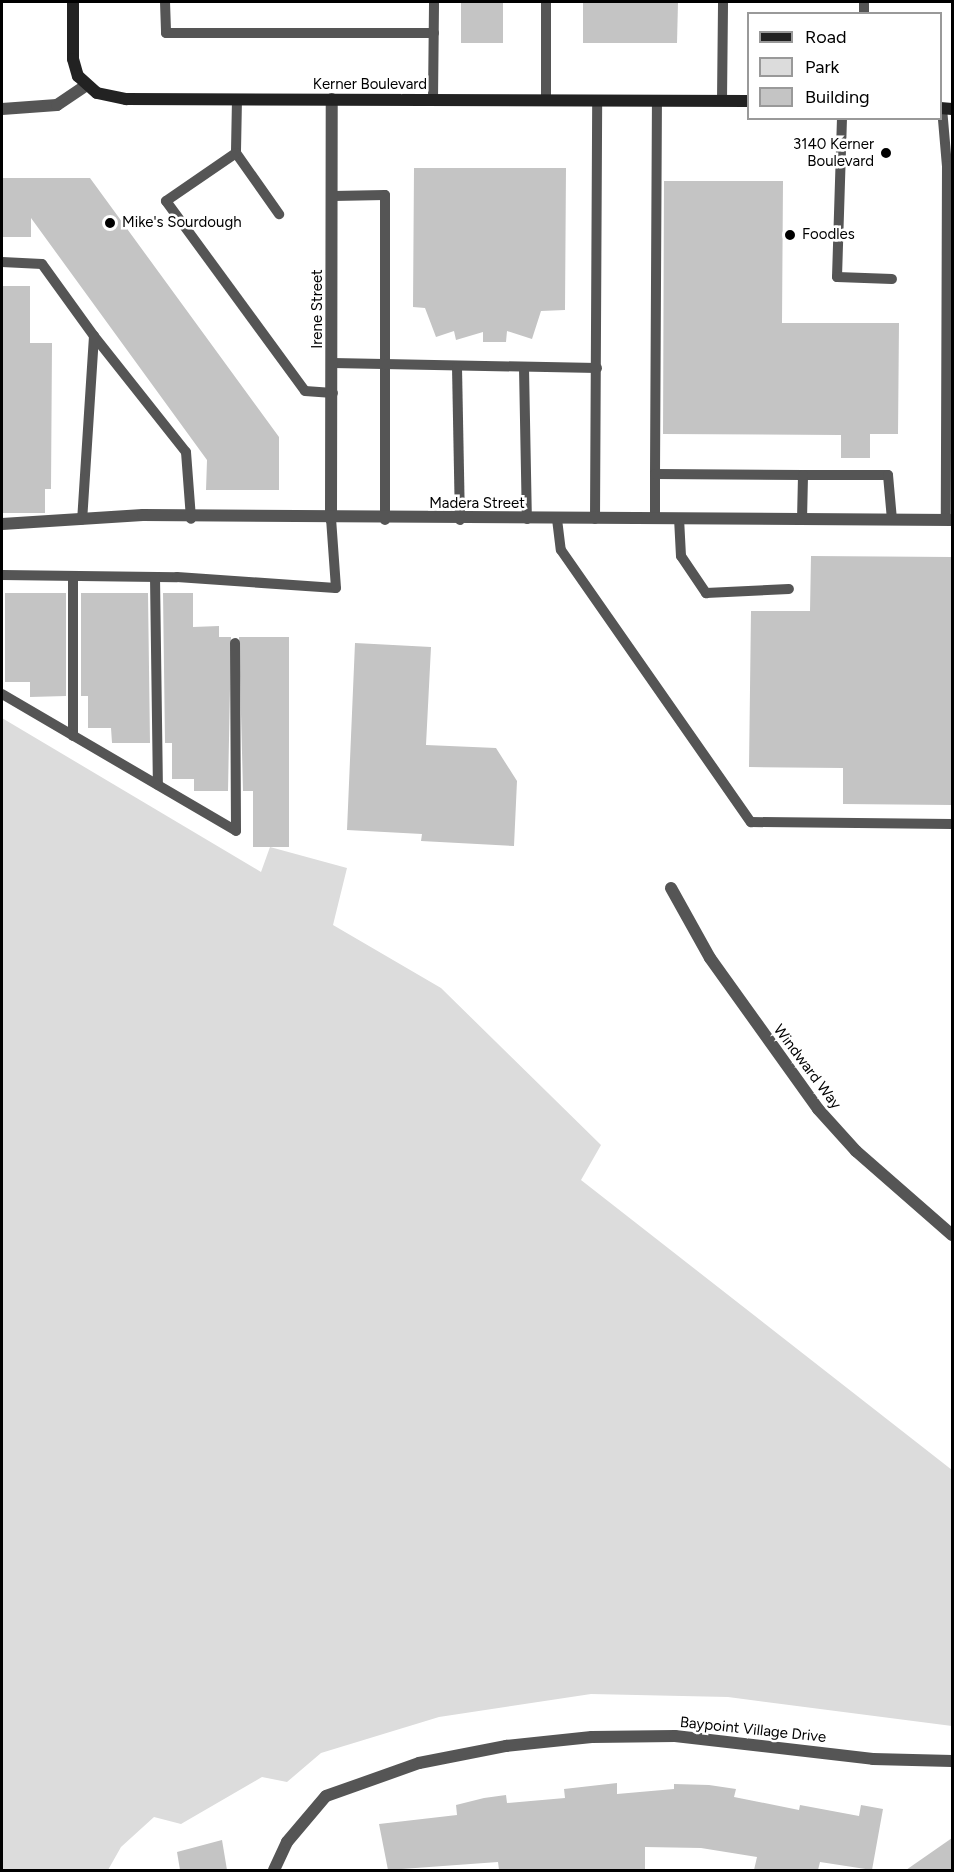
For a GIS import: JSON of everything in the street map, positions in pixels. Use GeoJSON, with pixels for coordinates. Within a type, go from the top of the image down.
{"type":"FeatureCollection","features":[{"type":"Feature","properties":{"kind":"street"},"geometry":{"type":"LineString","coordinates":[[2,109],[57,105],[85,86],[73,58],[73,2]]}},
{"type":"Feature","properties":{"kind":"street","name":"Kerner Boulevard"},"geometry":{"type":"LineString","coordinates":[[85,86],[126,99],[747,101]]}},
{"type":"Feature","properties":{"kind":"street","name":"Irene Street"},"geometry":{"type":"LineString","coordinates":[[331,519],[332,99]]}},
{"type":"Feature","properties":{"kind":"street","name":"Madera Street"},"geometry":{"type":"LineString","coordinates":[[2,524],[143,515],[190,519],[949,520]]}},
{"type":"Feature","properties":{"kind":"street","name":"Windward Way"},"geometry":{"type":"LineString","coordinates":[[671,888],[710,958],[818,1109],[856,1151],[952,1235]]}},
{"type":"Feature","properties":{"kind":"street","name":"Baypoint Village Drive"},"geometry":{"type":"LineString","coordinates":[[274,1870],[287,1842],[327,1796],[419,1763],[506,1746],[592,1737],[675,1736],[873,1759],[952,1761]]}},
{"type":"Feature","properties":{"kind":"lane"},"geometry":{"type":"LineString","coordinates":[[165,2],[166,33],[434,33]]}},
{"type":"Feature","properties":{"kind":"lane"},"geometry":{"type":"LineString","coordinates":[[433,100],[435,2]]}},
{"type":"Feature","properties":{"kind":"lane"},"geometry":{"type":"LineString","coordinates":[[546,2],[546,100]]}},
{"type":"Feature","properties":{"kind":"lane"},"geometry":{"type":"LineString","coordinates":[[722,101],[723,2]]}},
{"type":"Feature","properties":{"kind":"lane"},"geometry":{"type":"LineString","coordinates":[[237,99],[236,153],[279,214]]}},
{"type":"Feature","properties":{"kind":"lane"},"geometry":{"type":"LineString","coordinates":[[595,519],[597,100]]}},
{"type":"Feature","properties":{"kind":"lane"},"geometry":{"type":"LineString","coordinates":[[655,519],[657,100]]}},
{"type":"Feature","properties":{"kind":"lane"},"geometry":{"type":"LineString","coordinates":[[945,108],[949,520]]}},
{"type":"Feature","properties":{"kind":"lane"},"geometry":{"type":"LineString","coordinates":[[842,120],[837,277],[892,279]]}},
{"type":"Feature","properties":{"kind":"lane"},"geometry":{"type":"LineString","coordinates":[[236,153],[166,201],[305,391],[333,393]]}},
{"type":"Feature","properties":{"kind":"lane"},"geometry":{"type":"LineString","coordinates":[[333,195],[385,195],[385,520]]}},
{"type":"Feature","properties":{"kind":"lane"},"geometry":{"type":"LineString","coordinates":[[2,262],[42,264],[94,336],[186,452],[190,519]]}},
{"type":"Feature","properties":{"kind":"lane"},"geometry":{"type":"LineString","coordinates":[[82,520],[94,336]]}},
{"type":"Feature","properties":{"kind":"lane"},"geometry":{"type":"LineString","coordinates":[[333,363],[597,368]]}},
{"type":"Feature","properties":{"kind":"lane"},"geometry":{"type":"LineString","coordinates":[[457,367],[460,520]]}},
{"type":"Feature","properties":{"kind":"lane"},"geometry":{"type":"LineString","coordinates":[[524,368],[527,519]]}},
{"type":"Feature","properties":{"kind":"lane"},"geometry":{"type":"LineString","coordinates":[[656,474],[888,476],[892,520]]}},
{"type":"Feature","properties":{"kind":"lane"},"geometry":{"type":"LineString","coordinates":[[802,520],[803,475]]}},
{"type":"Feature","properties":{"kind":"lane"},"geometry":{"type":"LineString","coordinates":[[2,575],[155,577],[336,588],[331,519]]}},
{"type":"Feature","properties":{"kind":"lane"},"geometry":{"type":"LineString","coordinates":[[557,519],[561,550],[751,822],[952,824]]}},
{"type":"Feature","properties":{"kind":"lane"},"geometry":{"type":"LineString","coordinates":[[679,519],[681,556],[706,594],[789,589]]}},
{"type":"Feature","properties":{"kind":"lane"},"geometry":{"type":"LineString","coordinates":[[73,576],[73,736]]}},
{"type":"Feature","properties":{"kind":"lane"},"geometry":{"type":"LineString","coordinates":[[155,577],[158,785]]}},
{"type":"Feature","properties":{"kind":"lane"},"geometry":{"type":"LineString","coordinates":[[2,694],[236,831],[234,643]]}},
{"type":"Feature","properties":{"kind":"green space"},"geometry":{"type":"Polygon","coordinates":[[[2,718],[261,872],[270,847],[347,868],[333,925],[441,988],[601,1145],[581,1180],[952,1470],[952,1726],[728,1697],[591,1694],[439,1717],[321,1753],[287,1782],[262,1777],[181,1824],[154,1817],[121,1847],[108,1870],[2,1870],[2,718]]]}},
{"type":"Feature","properties":{"kind":"building"},"geometry":{"type":"Polygon","coordinates":[[[461,2],[503,2],[503,43],[461,43],[461,2]]]}},
{"type":"Feature","properties":{"kind":"building"},"geometry":{"type":"Polygon","coordinates":[[[583,2],[678,2],[677,43],[583,43],[583,2]]]}},
{"type":"Feature","properties":{"kind":"building"},"geometry":{"type":"Polygon","coordinates":[[[414,168],[566,168],[565,310],[541,311],[532,339],[507,331],[506,342],[483,342],[483,332],[456,340],[454,331],[436,337],[425,308],[413,307],[414,168]]]}},
{"type":"Feature","properties":{"kind":"building"},"geometry":{"type":"Polygon","coordinates":[[[2,178],[90,178],[279,437],[279,490],[206,490],[207,460],[31,218],[31,237],[2,237],[2,178]]]}},
{"type":"Feature","properties":{"kind":"building"},"geometry":{"type":"Polygon","coordinates":[[[664,181],[783,181],[782,323],[899,323],[898,434],[870,434],[870,458],[841,458],[841,435],[663,434],[664,181]]]}},
{"type":"Feature","properties":{"kind":"building"},"geometry":{"type":"Polygon","coordinates":[[[2,286],[30,286],[30,343],[52,343],[51,489],[45,489],[45,513],[2,513],[2,286]]]}},
{"type":"Feature","properties":{"kind":"building"},"geometry":{"type":"Polygon","coordinates":[[[811,556],[952,557],[952,805],[843,804],[843,768],[749,767],[751,611],[810,611],[811,556]]]}},
{"type":"Feature","properties":{"kind":"building"},"geometry":{"type":"Polygon","coordinates":[[[5,593],[66,593],[66,696],[30,697],[30,682],[5,682],[5,593]]]}},
{"type":"Feature","properties":{"kind":"building"},"geometry":{"type":"Polygon","coordinates":[[[81,593],[148,593],[150,743],[112,743],[111,728],[88,728],[88,696],[81,696],[81,593]]]}},
{"type":"Feature","properties":{"kind":"building"},"geometry":{"type":"Polygon","coordinates":[[[163,593],[193,593],[193,627],[219,626],[219,637],[231,637],[228,791],[194,791],[194,779],[172,779],[172,743],[165,743],[163,593]]]}},
{"type":"Feature","properties":{"kind":"building"},"geometry":{"type":"Polygon","coordinates":[[[239,637],[289,637],[289,847],[253,847],[253,791],[243,791],[239,637]]]}},
{"type":"Feature","properties":{"kind":"building"},"geometry":{"type":"Polygon","coordinates":[[[355,643],[431,647],[426,745],[496,748],[517,781],[514,846],[421,841],[422,834],[347,830],[355,643]]]}},
{"type":"Feature","properties":{"kind":"building"},"geometry":{"type":"Polygon","coordinates":[[[617,1783],[617,1794],[674,1789],[674,1784],[709,1785],[736,1789],[734,1797],[799,1810],[800,1805],[859,1816],[861,1805],[883,1809],[872,1870],[820,1862],[818,1870],[754,1870],[757,1857],[701,1848],[645,1847],[645,1870],[499,1870],[498,1862],[388,1870],[379,1824],[457,1815],[456,1805],[484,1798],[506,1795],[507,1803],[565,1798],[564,1789],[617,1783]]]}},
{"type":"Feature","properties":{"kind":"building"},"geometry":{"type":"Polygon","coordinates":[[[952,1838],[952,1870],[906,1870],[952,1838]]]}},
{"type":"Feature","properties":{"kind":"building"},"geometry":{"type":"Polygon","coordinates":[[[222,1840],[227,1870],[180,1870],[177,1852],[222,1840]]]}},
{"type":"Feature","properties":{"kind":"place","name":"3140 Kerner Boulevard"},"geometry":{"type":"Point","coordinates":[886,153]}},
{"type":"Feature","properties":{"kind":"place","name":"Mike's Sourdough"},"geometry":{"type":"Point","coordinates":[110,223]}},
{"type":"Feature","properties":{"kind":"place","name":"Foodles"},"geometry":{"type":"Point","coordinates":[790,235]}}]}
